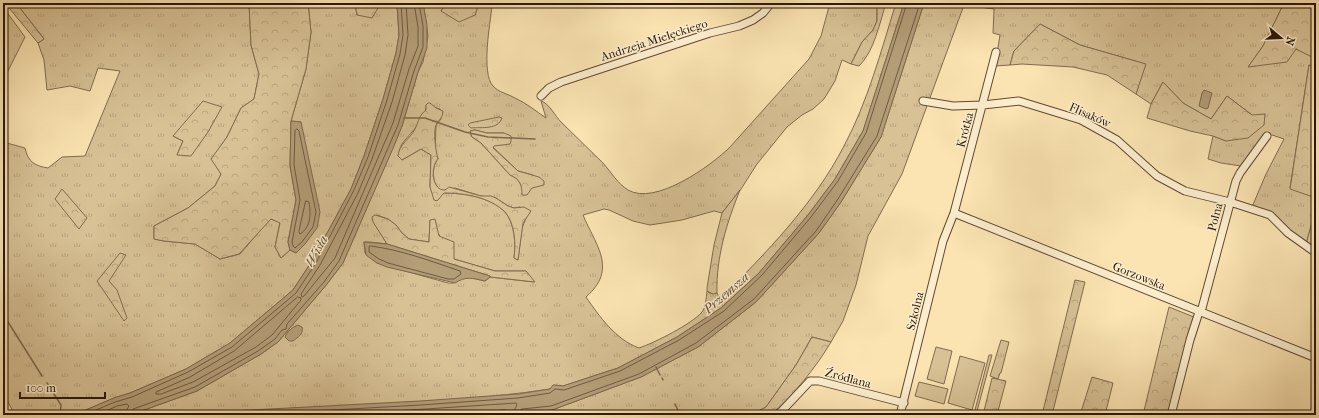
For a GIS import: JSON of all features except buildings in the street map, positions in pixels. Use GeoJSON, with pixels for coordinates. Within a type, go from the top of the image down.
{"type":"FeatureCollection","features":[{"type":"Feature","properties":{"kind":"street","name":"Andrzeja Mielęckiego"},"geometry":{"type":"LineString","coordinates":[[541,96],[549,88],[560,82],[710,33],[739,26],[753,20],[763,13],[771,3]]}},
{"type":"Feature","properties":{"kind":"street","name":"Krótka"},"geometry":{"type":"LineString","coordinates":[[954,213],[996,52]]}},
{"type":"Feature","properties":{"kind":"street","name":"Flisaków"},"geometry":{"type":"LineString","coordinates":[[923,101],[953,106],[983,105],[1019,101],[1081,120],[1117,140],[1157,176],[1185,191],[1230,202],[1270,215],[1288,233],[1316,252]]}},
{"type":"Feature","properties":{"kind":"street","name":"Polna"},"geometry":{"type":"LineString","coordinates":[[1171,415],[1190,340],[1200,312],[1238,177],[1267,136]]}},
{"type":"Feature","properties":{"kind":"street","name":"Gorzowska"},"geometry":{"type":"LineString","coordinates":[[954,213],[1316,358]]}},
{"type":"Feature","properties":{"kind":"street","name":"Szkolna"},"geometry":{"type":"LineString","coordinates":[[900,415],[944,241],[954,213]]}},
{"type":"Feature","properties":{"kind":"street","name":"Źródlana"},"geometry":{"type":"LineString","coordinates":[[778,415],[810,381],[819,381],[904,403]]}},
{"type":"Feature","properties":{"kind":"green space"},"geometry":{"type":"Polygon","coordinates":[[[5,3],[16,3],[44,39],[38,43],[5,3]]]}},
{"type":"Feature","properties":{"kind":"green space"},"geometry":{"type":"Polygon","coordinates":[[[16,3],[249,3],[251,45],[259,74],[254,99],[241,108],[227,137],[212,159],[221,174],[215,186],[188,208],[154,226],[154,239],[195,244],[220,259],[240,254],[270,219],[280,222],[275,247],[281,258],[290,250],[296,253],[301,122],[291,121],[306,69],[311,32],[308,3],[355,3],[357,15],[379,7],[381,3],[397,3],[399,35],[396,53],[383,99],[364,156],[351,189],[312,261],[293,290],[230,343],[186,369],[74,415],[15,415],[3,393],[3,142],[25,148],[30,160],[39,166],[48,168],[62,157],[85,156],[120,71],[98,68],[90,91],[70,86],[47,90],[44,60],[38,43],[44,39],[16,3]],[[221,107],[173,136],[183,141],[177,155],[208,132],[221,107]]]}},
{"type":"Feature","properties":{"kind":"green space"},"geometry":{"type":"Polygon","coordinates":[[[249,3],[308,3],[311,32],[306,69],[291,121],[290,166],[296,200],[288,242],[290,250],[281,258],[275,247],[280,223],[271,219],[239,254],[220,259],[195,244],[154,239],[154,226],[188,208],[215,186],[221,174],[211,159],[227,137],[241,108],[254,99],[259,74],[251,45],[249,3]]]}},
{"type":"Feature","properties":{"kind":"green space"},"geometry":{"type":"Polygon","coordinates":[[[355,3],[381,3],[372,18],[357,15],[355,3]]]}},
{"type":"Feature","properties":{"kind":"green space"},"geometry":{"type":"Polygon","coordinates":[[[423,3],[446,3],[441,11],[475,15],[479,3],[498,3],[497,5],[492,6],[487,48],[489,80],[493,86],[523,102],[546,118],[541,101],[544,102],[561,122],[603,163],[624,187],[639,194],[653,193],[682,182],[710,164],[730,147],[809,59],[821,36],[830,3],[877,3],[877,21],[873,30],[862,42],[851,64],[842,60],[835,81],[824,99],[813,109],[802,115],[787,127],[757,164],[741,189],[722,213],[714,211],[682,220],[650,225],[633,221],[604,209],[583,215],[598,247],[603,267],[601,277],[596,287],[586,297],[609,327],[623,339],[639,348],[672,333],[697,317],[704,308],[707,291],[709,293],[717,293],[720,299],[772,246],[804,208],[832,167],[853,129],[867,94],[896,3],[904,3],[863,131],[835,179],[808,215],[759,273],[721,308],[677,337],[618,368],[563,386],[554,385],[550,389],[523,393],[416,402],[210,413],[160,415],[133,414],[197,391],[261,354],[278,342],[327,284],[343,263],[402,126],[418,72],[423,62],[428,36],[423,3]],[[426,105],[426,110],[421,121],[402,144],[398,156],[402,160],[421,149],[431,155],[430,187],[440,197],[444,193],[468,195],[484,199],[505,212],[513,228],[515,247],[514,258],[518,260],[522,228],[527,216],[520,207],[514,208],[496,198],[481,196],[455,188],[441,191],[436,185],[434,180],[434,167],[438,159],[435,151],[436,125],[441,119],[440,109],[426,105]],[[475,130],[470,131],[472,137],[481,143],[510,175],[518,180],[522,188],[528,192],[532,188],[533,175],[518,171],[493,147],[504,133],[487,133],[475,130]],[[377,215],[372,219],[387,244],[364,242],[365,253],[377,263],[448,283],[454,283],[465,278],[485,281],[490,277],[534,282],[526,271],[495,271],[454,259],[430,220],[429,242],[409,239],[388,219],[377,215]]]}},
{"type":"Feature","properties":{"kind":"green space"},"geometry":{"type":"Polygon","coordinates":[[[446,3],[479,3],[475,15],[459,22],[441,11],[446,3]]]}},
{"type":"Feature","properties":{"kind":"green space"},"geometry":{"type":"Polygon","coordinates":[[[877,3],[886,3],[873,45],[859,66],[851,64],[862,42],[873,30],[877,21],[877,3]]]}},
{"type":"Feature","properties":{"kind":"green space"},"geometry":{"type":"Polygon","coordinates":[[[924,3],[1284,3],[1263,46],[1249,66],[1296,49],[1312,56],[1316,46],[1316,67],[1309,65],[1290,188],[1316,198],[1316,208],[1306,244],[1295,237],[1273,214],[1252,207],[1266,174],[1284,139],[1269,134],[1241,166],[1221,163],[1208,159],[1213,136],[1226,141],[1252,115],[1227,96],[1211,119],[1183,103],[1163,82],[1151,104],[1136,94],[1145,64],[1080,45],[1040,24],[1014,51],[1010,65],[995,66],[1000,35],[993,33],[994,9],[964,5],[902,174],[868,236],[856,285],[843,321],[831,342],[812,337],[796,365],[766,407],[751,415],[502,415],[552,410],[641,377],[698,347],[756,302],[819,233],[841,202],[881,137],[924,3]]]}},
{"type":"Feature","properties":{"kind":"green space"},"geometry":{"type":"Polygon","coordinates":[[[1284,3],[1316,3],[1316,46],[1312,57],[1296,49],[1287,62],[1248,67],[1263,46],[1284,3]]]}},
{"type":"Feature","properties":{"kind":"green space"},"geometry":{"type":"Polygon","coordinates":[[[3,7],[25,37],[3,81],[3,7]]]}},
{"type":"Feature","properties":{"kind":"green space"},"geometry":{"type":"Polygon","coordinates":[[[1040,24],[1080,45],[1146,64],[1136,94],[1107,75],[1073,67],[1022,64],[1010,65],[1014,51],[1040,24]]]}},
{"type":"Feature","properties":{"kind":"green space"},"geometry":{"type":"Polygon","coordinates":[[[1309,65],[1316,67],[1316,198],[1290,189],[1309,65]]]}},
{"type":"Feature","properties":{"kind":"green space"},"geometry":{"type":"Polygon","coordinates":[[[1163,82],[1183,103],[1211,119],[1227,96],[1252,115],[1265,114],[1264,125],[1248,138],[1226,141],[1147,118],[1151,104],[1163,82]]]}},
{"type":"Feature","properties":{"kind":"green space"},"geometry":{"type":"Polygon","coordinates":[[[203,101],[222,107],[208,132],[191,156],[177,155],[183,141],[173,136],[203,101]]]}},
{"type":"Feature","properties":{"kind":"green space"},"geometry":{"type":"Polygon","coordinates":[[[428,103],[443,111],[442,117],[435,128],[438,159],[435,163],[433,173],[437,187],[445,190],[449,187],[481,196],[491,196],[508,206],[514,208],[524,207],[531,211],[523,223],[518,260],[514,258],[515,241],[513,228],[505,212],[484,199],[468,195],[444,193],[437,201],[434,200],[430,187],[431,155],[421,149],[402,160],[398,156],[400,148],[413,133],[420,116],[426,110],[426,105],[428,103]]]}},
{"type":"Feature","properties":{"kind":"green space"},"geometry":{"type":"Polygon","coordinates":[[[499,117],[502,118],[500,122],[493,126],[485,128],[471,128],[468,125],[470,123],[499,117]]]}},
{"type":"Feature","properties":{"kind":"green space"},"geometry":{"type":"Polygon","coordinates":[[[475,130],[487,133],[504,133],[511,136],[510,144],[494,146],[493,148],[518,171],[539,177],[544,181],[544,185],[532,188],[527,195],[522,195],[522,188],[518,180],[510,175],[481,143],[472,137],[470,131],[475,130]]]}},
{"type":"Feature","properties":{"kind":"green space"},"geometry":{"type":"Polygon","coordinates":[[[62,189],[87,218],[79,229],[55,199],[62,189]]]}},
{"type":"Feature","properties":{"kind":"green space"},"geometry":{"type":"Polygon","coordinates":[[[740,190],[723,240],[718,266],[717,293],[713,294],[707,291],[707,288],[714,245],[722,213],[740,190]]]}},
{"type":"Feature","properties":{"kind":"green space"},"geometry":{"type":"Polygon","coordinates":[[[1316,208],[1316,250],[1306,244],[1316,208]]]}},
{"type":"Feature","properties":{"kind":"green space"},"geometry":{"type":"Polygon","coordinates":[[[375,215],[388,219],[409,239],[429,242],[430,220],[435,219],[439,236],[454,242],[454,259],[495,271],[526,271],[535,282],[490,277],[387,244],[373,222],[372,217],[375,215]]]}},
{"type":"Feature","properties":{"kind":"green space"},"geometry":{"type":"Polygon","coordinates":[[[120,253],[126,255],[109,281],[117,290],[127,318],[124,321],[97,281],[120,253]]]}},
{"type":"Feature","properties":{"kind":"green space"},"geometry":{"type":"Polygon","coordinates":[[[1075,280],[1085,282],[1052,415],[1042,415],[1075,280]]]}},
{"type":"Feature","properties":{"kind":"green space"},"geometry":{"type":"Polygon","coordinates":[[[1169,307],[1194,317],[1169,415],[1143,415],[1169,307]]]}},
{"type":"Feature","properties":{"kind":"green space"},"geometry":{"type":"Polygon","coordinates":[[[812,337],[831,342],[811,371],[788,399],[771,415],[751,415],[766,407],[796,365],[812,337]]]}},
{"type":"Feature","properties":{"kind":"green space"},"geometry":{"type":"Polygon","coordinates":[[[1001,340],[1009,342],[998,379],[990,376],[1001,340]]]}},
{"type":"Feature","properties":{"kind":"green space"},"geometry":{"type":"Polygon","coordinates":[[[936,347],[952,351],[944,384],[927,379],[936,347]]]}},
{"type":"Feature","properties":{"kind":"green space"},"geometry":{"type":"Polygon","coordinates":[[[989,355],[992,355],[976,415],[974,414],[989,355]]]}},
{"type":"Feature","properties":{"kind":"green space"},"geometry":{"type":"Polygon","coordinates":[[[960,356],[985,363],[972,410],[948,403],[960,356]]]}},
{"type":"Feature","properties":{"kind":"green space"},"geometry":{"type":"Polygon","coordinates":[[[1092,377],[1113,383],[1105,415],[1080,415],[1092,377]]]}},
{"type":"Feature","properties":{"kind":"green space"},"geometry":{"type":"Polygon","coordinates":[[[992,378],[1006,381],[997,415],[983,415],[992,378]]]}},
{"type":"Feature","properties":{"kind":"green space"},"geometry":{"type":"Polygon","coordinates":[[[919,382],[948,389],[944,404],[915,396],[919,382]]]}},
{"type":"Feature","properties":{"kind":"water"},"geometry":{"type":"Polygon","coordinates":[[[397,3],[423,3],[427,25],[427,48],[394,146],[343,263],[327,284],[278,342],[261,354],[197,391],[133,414],[135,415],[74,415],[186,369],[230,343],[293,290],[312,261],[351,189],[364,156],[383,99],[396,53],[399,35],[397,3]]]}},
{"type":"Feature","properties":{"kind":"water"},"geometry":{"type":"Polygon","coordinates":[[[904,3],[924,3],[881,137],[841,202],[819,233],[756,302],[698,347],[641,377],[552,410],[502,415],[157,415],[420,401],[518,394],[550,389],[553,385],[563,386],[618,368],[677,337],[721,308],[759,273],[808,215],[835,179],[863,131],[904,3]]]}},
{"type":"Feature","properties":{"kind":"water"},"geometry":{"type":"Polygon","coordinates":[[[1204,90],[1212,93],[1208,108],[1206,109],[1199,106],[1204,90]]]}},
{"type":"Feature","properties":{"kind":"water"},"geometry":{"type":"Polygon","coordinates":[[[291,121],[301,122],[320,212],[317,228],[296,253],[290,250],[288,242],[296,200],[290,166],[291,121]]]}},
{"type":"Feature","properties":{"kind":"water"},"geometry":{"type":"Polygon","coordinates":[[[364,242],[387,244],[490,277],[485,281],[469,278],[462,279],[455,283],[387,267],[377,263],[366,255],[364,242]]]}},
{"type":"Feature","properties":{"kind":"water"},"geometry":{"type":"Polygon","coordinates":[[[298,325],[302,327],[299,337],[293,341],[289,341],[285,337],[286,335],[290,330],[298,325]]]}},
{"type":"Feature","properties":{"kind":"waterway"},"geometry":{"type":"LineString","coordinates":[[404,118],[425,118],[465,132],[488,137],[535,139]]}},
{"type":"Feature","properties":{"kind":"waterway"},"geometry":{"type":"LineString","coordinates":[[3,314],[42,376]]}},
{"type":"Feature","properties":{"kind":"waterway"},"geometry":{"type":"LineString","coordinates":[[656,367],[660,375]]}},
{"type":"Feature","properties":{"kind":"waterway"},"geometry":{"type":"LineString","coordinates":[[47,383],[61,405],[60,415]]}},
{"type":"Feature","properties":{"kind":"waterway"},"geometry":{"type":"LineString","coordinates":[[675,404],[680,415]]}},
{"type":"Feature","properties":{"kind":"railway"},"geometry":{"type":"LineString","coordinates":[[3,404],[9,415]]}},
{"type":"Feature","properties":{"kind":"water label","name":"Wisła"},"geometry":{"type":"Point","coordinates":[316,251]}},
{"type":"Feature","properties":{"kind":"water label","name":"Przemsza"},"geometry":{"type":"Point","coordinates":[726,293]}}]}
